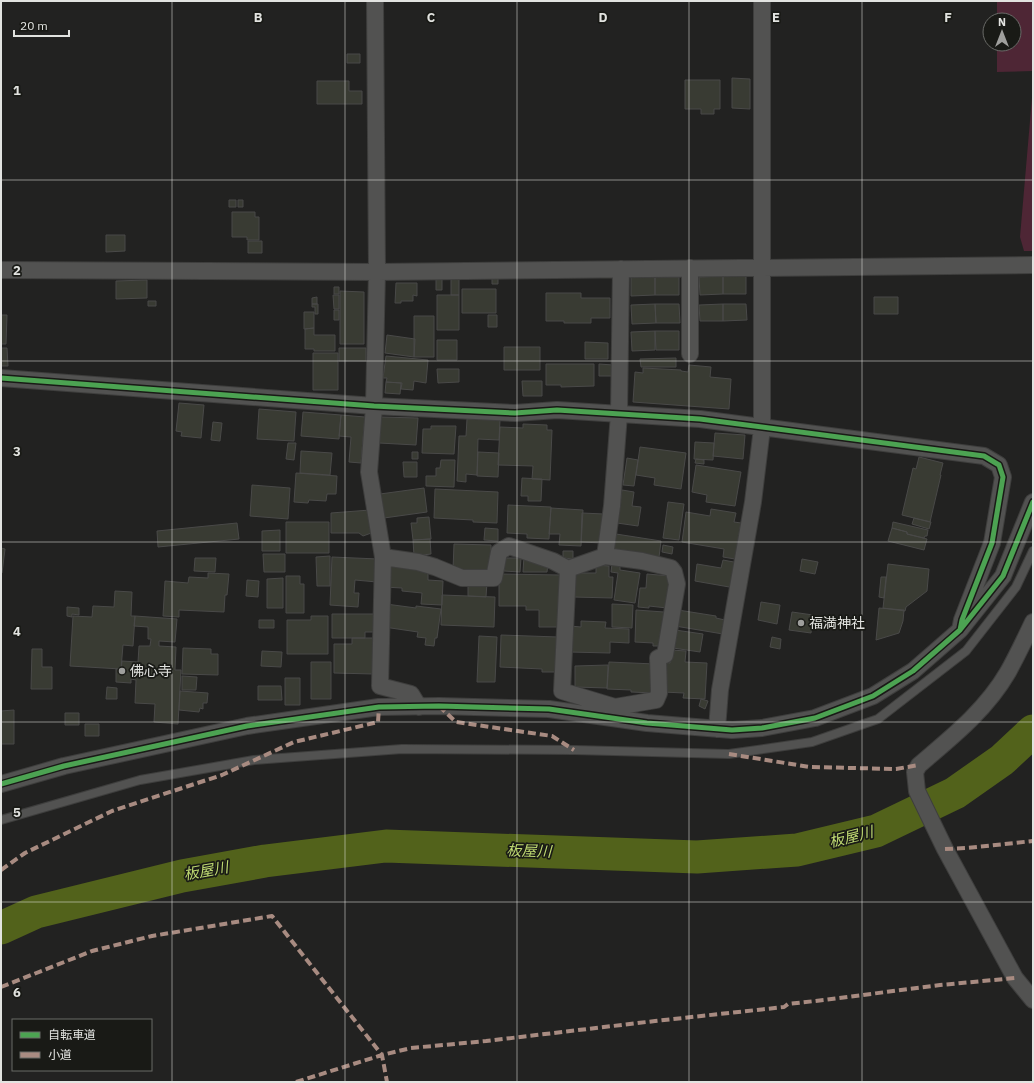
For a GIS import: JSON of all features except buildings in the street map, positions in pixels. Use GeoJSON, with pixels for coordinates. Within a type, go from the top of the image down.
{"type":"FeatureCollection","features":[{"type":"Feature","properties":{"kind":"street"},"geometry":{"type":"LineString","coordinates":[[375,1],[377,272],[374,406],[369,472],[383,557],[380,686],[411,694],[419,707]]}},
{"type":"Feature","properties":{"kind":"street"},"geometry":{"type":"LineString","coordinates":[[717,729],[720,690],[753,502],[762,428],[762,1]]}},
{"type":"Feature","properties":{"kind":"street"},"geometry":{"type":"LineString","coordinates":[[1,270],[377,272],[1033,265]]}},
{"type":"Feature","properties":{"kind":"street"},"geometry":{"type":"LineString","coordinates":[[690,268],[690,354]]}},
{"type":"Feature","properties":{"kind":"street"},"geometry":{"type":"LineString","coordinates":[[604,556],[612,506],[619,414],[621,269]]}},
{"type":"Feature","properties":{"kind":"street"},"geometry":{"type":"LineString","coordinates":[[1,378],[374,406],[515,413],[557,410],[700,419],[984,456],[998,465],[1003,477],[992,543],[962,620],[960,630]]}},
{"type":"Feature","properties":{"kind":"street"},"geometry":{"type":"LineString","coordinates":[[1,784],[41,772],[247,726],[379,707],[439,706],[549,709],[615,713],[732,730],[762,728],[814,718],[873,696],[914,671],[960,630],[1004,576],[1033,502]]}},
{"type":"Feature","properties":{"kind":"street"},"geometry":{"type":"LineString","coordinates":[[383,557],[418,562],[462,578],[494,578],[499,552],[509,546],[553,561],[568,569],[604,556],[642,561],[671,568],[674,572],[677,584],[665,655],[658,658],[659,693],[656,700],[615,713],[562,691],[568,569]]}},
{"type":"Feature","properties":{"kind":"street"},"geometry":{"type":"LineString","coordinates":[[1033,622],[1008,672],[985,704],[964,726],[919,765],[915,772],[917,791],[945,849],[1015,978],[1033,1000]]}},
{"type":"Feature","properties":{"kind":"lane"},"geometry":{"type":"LineString","coordinates":[[1,820],[140,780],[254,760],[402,749],[574,750],[729,754],[812,742],[878,719],[966,651],[1016,587],[1033,552]]}},
{"type":"Feature","properties":{"kind":"shaded area"},"geometry":{"type":"Polygon","coordinates":[[[997,1],[1033,1],[1033,71],[997,72],[997,52],[1022,52],[1022,12],[997,12],[997,1]]]}},
{"type":"Feature","properties":{"kind":"shaded area"},"geometry":{"type":"Polygon","coordinates":[[[1033,86],[1033,251],[1024,251],[1020,237],[1033,86]]]}},
{"type":"Feature","properties":{"kind":"waterway","name":"板屋川"},"geometry":{"type":"LineString","coordinates":[[1,928],[36,912],[182,876],[265,861],[386,846],[697,857],[797,850],[876,831],[955,793],[1002,760],[1033,731]]}},
{"type":"Feature","properties":{"kind":"marked path"},"geometry":{"type":"LineString","coordinates":[[439,706],[456,722],[552,736],[574,750]]}},
{"type":"Feature","properties":{"kind":"marked path"},"geometry":{"type":"LineString","coordinates":[[1,870],[25,853],[112,811],[222,775],[294,742],[378,722],[379,707]]}},
{"type":"Feature","properties":{"kind":"marked path"},"geometry":{"type":"LineString","coordinates":[[729,754],[810,767],[896,769],[919,765]]}},
{"type":"Feature","properties":{"kind":"marked path"},"geometry":{"type":"LineString","coordinates":[[945,849],[1033,841]]}},
{"type":"Feature","properties":{"kind":"marked path"},"geometry":{"type":"LineString","coordinates":[[1,987],[92,951],[152,936],[272,916],[382,1055],[387,1082]]}},
{"type":"Feature","properties":{"kind":"marked path"},"geometry":{"type":"LineString","coordinates":[[296,1082],[382,1055],[411,1048],[486,1041],[784,1007],[788,1004],[940,985],[1015,978]]}},
{"type":"Feature","properties":{"kind":"cycle path"},"geometry":{"type":"LineString","coordinates":[[1,378],[374,406],[515,413],[557,410],[700,419],[984,456],[999,465],[1003,477],[992,543],[962,620],[960,630]]}},
{"type":"Feature","properties":{"kind":"cycle path"},"geometry":{"type":"LineString","coordinates":[[1,784],[64,766],[247,726],[379,707],[439,706],[549,709],[647,723],[732,730],[762,728],[815,718],[873,696],[913,671],[960,630],[1003,576],[1033,502]]}},
{"type":"Feature","properties":{"kind":"place","name":"福満神社"},"geometry":{"type":"Point","coordinates":[801,623]}},
{"type":"Feature","properties":{"kind":"place","name":"佛心寺"},"geometry":{"type":"Point","coordinates":[122,671]}}]}
